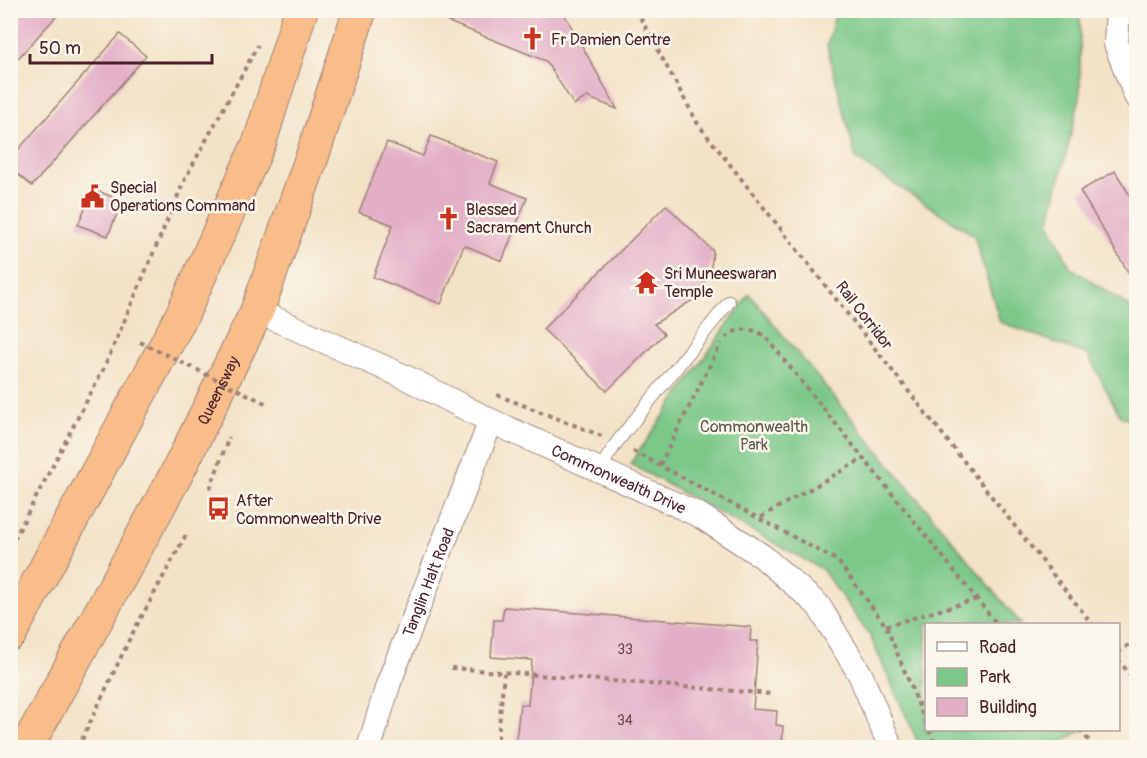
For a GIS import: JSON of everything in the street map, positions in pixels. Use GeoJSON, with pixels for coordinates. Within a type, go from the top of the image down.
{"type":"FeatureCollection","features":[{"type":"Feature","properties":{"kind":"highway"},"geometry":{"type":"LineString","coordinates":[[10,634],[182,315],[260,141],[301,10]]}},
{"type":"Feature","properties":{"kind":"highway","name":"Queensway"},"geometry":{"type":"LineString","coordinates":[[26,747],[178,471],[257,311],[312,157],[360,10]]}},
{"type":"Feature","properties":{"kind":"street"},"geometry":{"type":"LineString","coordinates":[[1118,10],[1116,44],[1137,96]]}},
{"type":"Feature","properties":{"kind":"street","name":"Commonwealth Drive"},"geometry":{"type":"LineString","coordinates":[[257,311],[405,377],[491,421],[699,515],[762,556],[818,605],[860,674],[891,747]]}},
{"type":"Feature","properties":{"kind":"street","name":"Tanglin Halt Road"},"geometry":{"type":"LineString","coordinates":[[369,747],[388,682],[491,421]]}},
{"type":"Feature","properties":{"kind":"lane"},"geometry":{"type":"LineString","coordinates":[[599,470],[616,442],[729,302]]}},
{"type":"Feature","properties":{"kind":"path","name":"Rail Corridor"},"geometry":{"type":"LineString","coordinates":[[636,10],[698,124],[1091,623]]}},
{"type":"Feature","properties":{"kind":"path"},"geometry":{"type":"LineString","coordinates":[[10,547],[105,366],[185,179],[262,39]]}},
{"type":"Feature","properties":{"kind":"path"},"geometry":{"type":"LineString","coordinates":[[660,465],[723,340],[730,334],[748,329],[765,336],[996,623]]}},
{"type":"Feature","properties":{"kind":"path"},"geometry":{"type":"LineString","coordinates":[[140,342],[269,405]]}},
{"type":"Feature","properties":{"kind":"path"},"geometry":{"type":"LineString","coordinates":[[488,391],[616,442],[761,517],[838,561],[886,627],[925,718]]}},
{"type":"Feature","properties":{"kind":"path"},"geometry":{"type":"LineString","coordinates":[[761,517],[864,458]]}},
{"type":"Feature","properties":{"kind":"path"},"geometry":{"type":"LineString","coordinates":[[78,747],[130,638],[187,533]]}},
{"type":"Feature","properties":{"kind":"path"},"geometry":{"type":"LineString","coordinates":[[886,627],[977,600]]}},
{"type":"Feature","properties":{"kind":"path"},"geometry":{"type":"LineString","coordinates":[[1120,652],[1137,639]]}},
{"type":"Feature","properties":{"kind":"path"},"geometry":{"type":"LineString","coordinates":[[1120,660],[1137,682]]}},
{"type":"Feature","properties":{"kind":"path"},"geometry":{"type":"LineString","coordinates":[[451,668],[772,694]]}},
{"type":"Feature","properties":{"kind":"path"},"geometry":{"type":"LineString","coordinates":[[497,747],[504,673]]}},
{"type":"Feature","properties":{"kind":"path"},"geometry":{"type":"LineString","coordinates":[[930,731],[937,747]]}},
{"type":"Feature","properties":{"kind":"path"},"geometry":{"type":"LineString","coordinates":[[1082,731],[1095,747]]}},
{"type":"Feature","properties":{"kind":"green space"},"geometry":{"type":"Polygon","coordinates":[[[836,11],[1080,11],[1080,97],[1049,223],[1070,267],[1136,311],[1136,423],[1120,416],[1088,355],[1000,322],[974,235],[856,159],[827,46],[836,11]]]}},
{"type":"Feature","properties":{"kind":"green space","name":"Commonwealth Park"},"geometry":{"type":"Polygon","coordinates":[[[749,294],[1020,623],[925,623],[925,731],[1080,731],[1052,747],[920,747],[870,636],[822,569],[630,464],[749,294]]]}},
{"type":"Feature","properties":{"kind":"building"},"geometry":{"type":"Polygon","coordinates":[[[10,10],[62,10],[10,67],[10,10]]]}},
{"type":"Feature","properties":{"kind":"building","name":"Fr Damien Centre"},"geometry":{"type":"Polygon","coordinates":[[[419,10],[562,10],[617,109],[587,97],[574,105],[546,61],[419,10]]]}},
{"type":"Feature","properties":{"kind":"building"},"geometry":{"type":"Polygon","coordinates":[[[120,34],[146,56],[32,186],[10,168],[10,159],[120,34]]]}},
{"type":"Feature","properties":{"kind":"building","name":"Blessed Sacrament Church"},"geometry":{"type":"Polygon","coordinates":[[[431,136],[498,162],[490,183],[527,198],[502,261],[464,245],[441,304],[373,277],[393,225],[359,212],[387,142],[423,156],[431,136]]]}},
{"type":"Feature","properties":{"kind":"building"},"geometry":{"type":"Polygon","coordinates":[[[1115,171],[1137,207],[1137,287],[1080,191],[1115,171]]]}},
{"type":"Feature","properties":{"kind":"building"},"geometry":{"type":"Polygon","coordinates":[[[93,189],[122,201],[108,236],[78,225],[93,189]]]}},
{"type":"Feature","properties":{"kind":"building","name":"Sri Muneeswaran Temple"},"geometry":{"type":"Polygon","coordinates":[[[666,205],[713,251],[711,267],[696,298],[654,324],[664,334],[607,391],[543,329],[666,205]]]}},
{"type":"Feature","properties":{"kind":"building"},"geometry":{"type":"Polygon","coordinates":[[[504,607],[751,627],[750,641],[758,641],[753,709],[777,711],[776,725],[783,726],[782,747],[592,747],[516,741],[520,704],[528,705],[532,660],[491,657],[494,620],[502,620],[504,607]]]}},
{"type":"Feature","properties":{"kind":"place","name":"Fr Damien Centre"},"geometry":{"type":"Point","coordinates":[533,39]}},
{"type":"Feature","properties":{"kind":"place","name":"Special Operations Command"},"geometry":{"type":"Point","coordinates":[92,196]}},
{"type":"Feature","properties":{"kind":"place","name":"Blessed Sacrament Church"},"geometry":{"type":"Point","coordinates":[448,218]}},
{"type":"Feature","properties":{"kind":"place","name":"Sri Muneeswaran Temple"},"geometry":{"type":"Point","coordinates":[646,282]}},
{"type":"Feature","properties":{"kind":"place","name":"After Commonwealth Drive"},"geometry":{"type":"Point","coordinates":[218,509]}}]}
